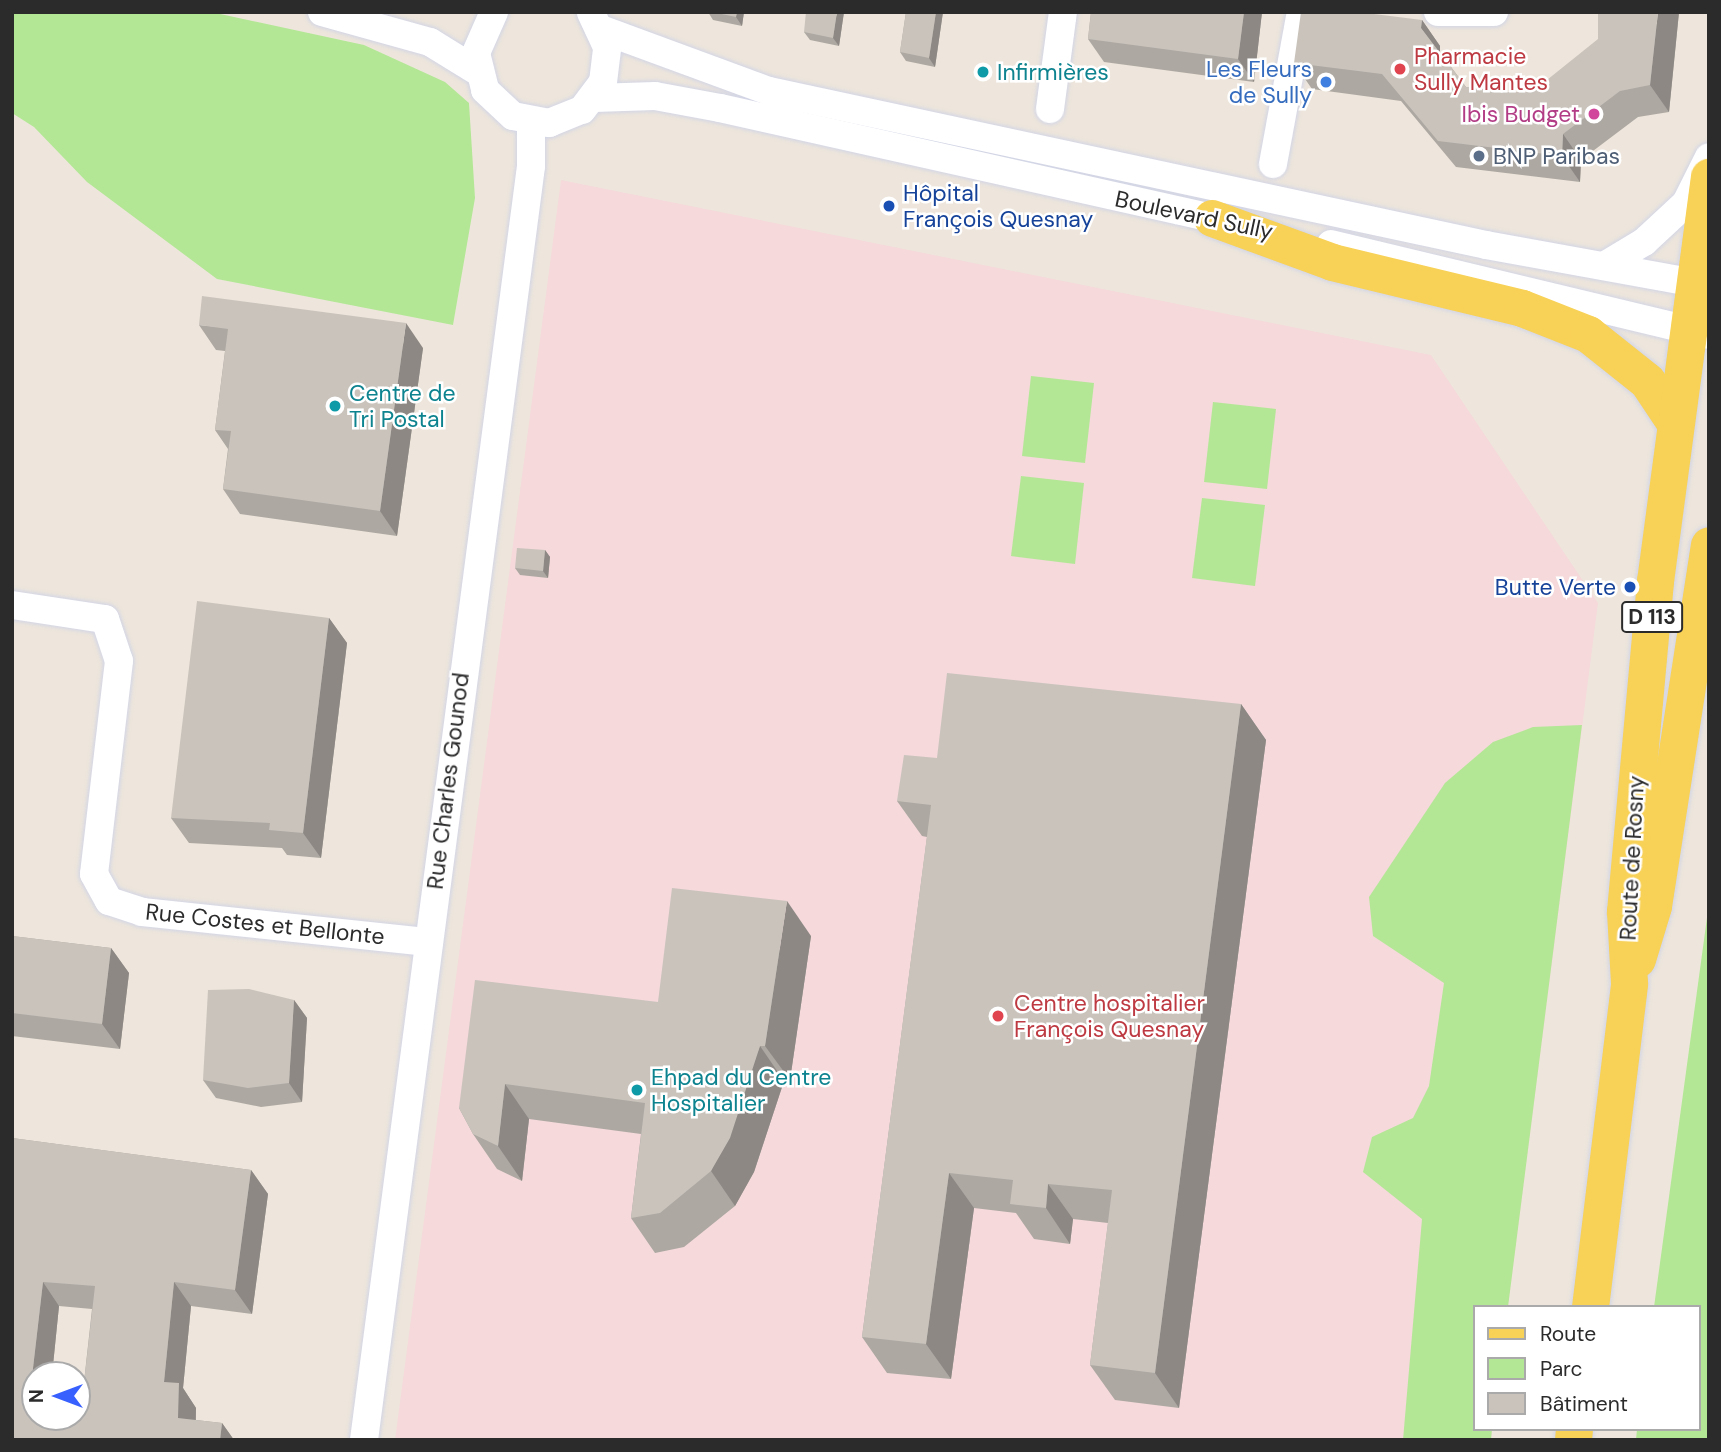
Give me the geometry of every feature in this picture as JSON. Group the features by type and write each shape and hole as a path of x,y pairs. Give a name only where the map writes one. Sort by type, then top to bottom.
{"main road":[{"name":"D 113","path":"1699,333 1709,177"},
{"path":"1212,218 1332,262 1522,308 1588,334 1647,380 1675,423"},
{"name":"Route de Rosny","path":"1629,983 1626,911 1632,811 1675,423 1699,333"},
{"name":"Route de Rosny","path":"1629,983 1653,906 1709,545"},
{"name":"D 113","path":"1590,1305 1629,983"}],"street":[{"path":"322,12 430,42 477,71 497,105 531,122 566,119 594,98 608,65 597,21"},
{"path":"477,71 479,36 494,12"},
{"path":"1051,109 1063,12"},
{"path":"1273,164 1301,12"},
{"path":"1438,12 1494,12"},
{"name":"Boulevard Sully","path":"597,21 769,91 1702,284"},
{"name":"Boulevard Sully","path":"594,98 655,96 707,106 1520,285 1699,333"},
{"name":"Rue Charles Gounod","path":"364,1440 531,166 531,122"},
{"path":"1604,265 1644,242 1686,203 1709,157"},
{"name":"Rue Costes et Bellonte","path":"12,605 106,619 119,661 94,874 109,901 142,912 428,942"}],"shaded area":[{"name":"Centre hospitalier François Quesnay","path":"561,180 1431,355 1598,603 1508,1305 1472,1305 1472,1431 1492,1431 1491,1440 395,1440"}],"green space":[{"path":"12,12 211,12 364,45 445,82 469,103 475,198 453,325 217,279 87,182 34,127 12,113"},
{"path":"1031,376 1094,383 1085,463 1022,456"},
{"path":"1213,402 1276,409 1267,489 1204,482"},
{"path":"1021,476 1084,483 1075,564 1011,556"},
{"path":"1202,498 1265,505 1255,586 1192,578"},
{"path":"1582,725 1508,1305 1472,1305 1472,1431 1492,1431 1491,1440 1403,1440 1422,1219 1363,1172 1372,1137 1413,1118 1429,1086 1444,983 1373,936 1369,897 1445,783 1493,742 1533,727"},
{"path":"1709,903 1709,1440 1636,1440 1637,1431 1700,1431 1700,1305 1654,1305"}],"building":[{"path":"712,12 737,12 736,17"},
{"path":"806,12 837,12 833,38 804,32"},
{"path":"906,12 936,12 929,58 900,52"},
{"path":"1091,12 1244,12 1238,59 1088,39"},
{"path":"1301,12 1358,12 1422,20 1421,28 1466,87 1532,92 1598,39 1598,12 1658,12 1650,85 1620,91 1563,134 1562,156 1438,141 1382,74 1294,63"},
{"name":"Centre de Tri Postal","path":"202,296 406,323 380,511 223,489 231,431 215,430 228,329 199,325"},
{"path":"517,548 545,550 543,571 515,568"},
{"path":"197,601 329,618 303,833 269,830 270,823 171,818"},
{"path":"947,673 1241,704 1155,1373 1090,1365 1112,1190 1048,1184 1046,1208 1010,1204 1013,1180 949,1173 926,1344 862,1337 931,805 897,801 904,755 937,758"},
{"path":"672,888 787,901 765,1046 760,1046 730,1138 711,1171 660,1213 631,1218 645,1103 505,1084 498,1146 473,1134 459,1108 475,980 658,1002"},
{"path":"12,936 111,948 102,1024 12,1013"},
{"path":"249,989 294,1000 289,1083 248,1088 203,1080 208,990"},
{"path":"12,1138 251,1170 235,1290 174,1282 164,1382 179,1383 178,1418 222,1423 220,1440 12,1440","holes":["43,1282 95,1286 86,1361 91,1361 91,1431 21,1431 21,1361 34,1361"]}],"place":[{"name":"Pharmacie Sully Mantes","path":"1400,69"},
{"name":"Infirmières","path":"983,72"},
{"name":"Les Fleurs de Sully","path":"1326,82"},
{"name":"Ibis Budget","path":"1594,114"},
{"name":"BNP Paribas","path":"1479,156"},
{"name":"Hôpital François Quesnay","path":"889,206"},
{"name":"Centre de Tri Postal","path":"335,406"},
{"name":"Butte Verte","path":"1630,587"},
{"name":"Centre hospitalier François Quesnay","path":"998,1016"},
{"name":"Ehpad du Centre Hospitalier","path":"637,1090"}]}
